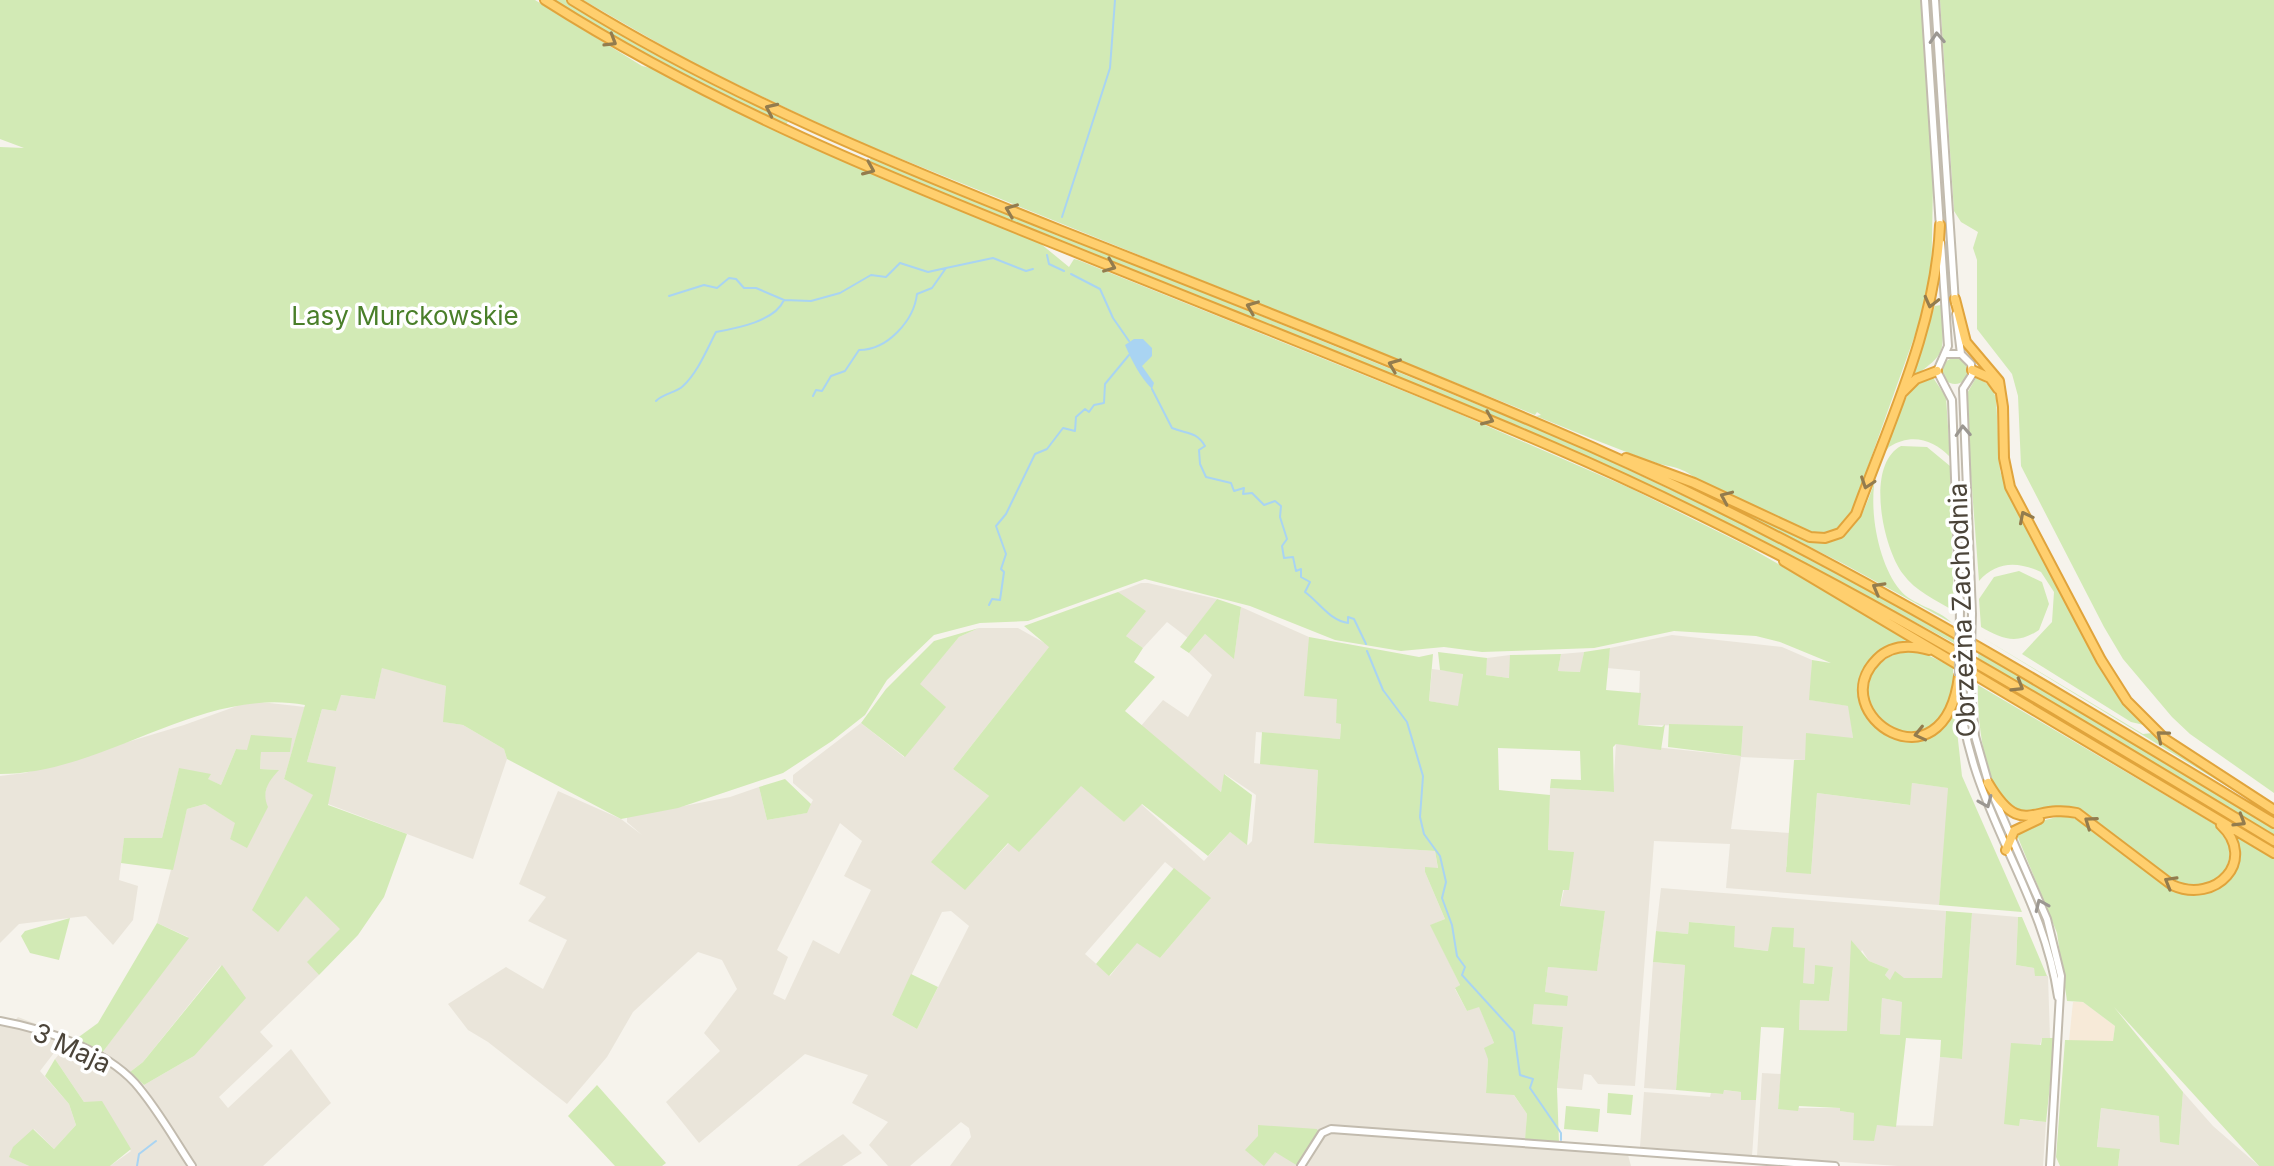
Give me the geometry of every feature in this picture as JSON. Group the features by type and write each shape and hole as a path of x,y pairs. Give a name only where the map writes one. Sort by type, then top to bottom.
{"highway":[{"path":"545,0 686,83 827,151 1492,421 1717,522 1933,636 2274,841"},
{"path":"572,0 701,74 835,138 1595,449 1712,502 1898,599 2274,823"},
{"path":"1595,449 1675,474 1802,534 1825,538 1846,529 1856,514 1932,302 1938,270 1940,225"},
{"path":"1955,299 1966,342 1994,374 2001,393 2004,458 2010,487 2115,684 2165,739 2274,810"},
{"path":"1972,370 1990,378 2001,393"},
{"path":"1893,410 1910,383 1937,371"},
{"path":"1717,522 2274,853"},
{"path":"1945,656 1910,647 1890,651 1874,662 1863,690 1874,721 1896,735 1918,737 1930,733 1940,727 1952,710 1959,676"},
{"path":"1988,783 1999,801 2015,814 2031,817 2077,813 2172,885 2194,892 2222,882 2234,859 2230,836 2211,816"},
{"path":"2006,850 2010,836 2046,815"}],"street":[{"path":"1925,0 1947,354 1937,371 1947,387 1963,389 1972,370 1961,354 1955,299 1935,0"},
{"path":"1947,354 1961,354"},
{"name":"Obrzeżna Zachodnia","path":"1947,387 1952,400 1955,454 1961,721 1968,755 2048,949 2061,1008"},
{"name":"Obrzeżna Zachodnia","path":"1963,389 1972,614 1970,682 1975,736 1988,783 2047,919 2061,976 2050,1166"},
{"name":"3 Maja","path":"0,1021 45,1033 115,1067 142,1092 192,1166"},
{"path":"1301,1166 1324,1131 1331,1129 1835,1166"}],"shaded area":[{"path":"1141,583 1217,599 1188,638 1167,622 1143,648 1126,636 1118,592"},
{"path":"1241,607 1309,637 1309,669 1306,668 1338,699 1336,722 1341,723 1340,739 1256,732 1254,763 1318,770 1314,843 1435,851 1438,869 1425,872 1445,919 1431,925 1460,985 1455,989 1467,1011 1479,1006 1494,1043 1488,1059 1486,1092 1513,1094 1527,1114 1525,1147 1628,1155 1631,1166 950,1166 971,1137 969,1128 961,1122 910,1166 888,1166 869,1145 888,1122 852,1103 868,1075 805,1054 699,1143 666,1102 720,1051 704,1033 737,989 722,960 698,952 633,1012 607,1057 567,1104 468,1030 448,1004 506,967 543,989 567,940 528,921 546,897 519,884 558,791 621,819 642,835 627,822 627,817 730,797 759,787 767,820 806,813 813,800 793,783 793,775 861,723 904,757 919,684 959,637 979,628 1018,628 1050,646 953,769 989,796 965,889 1009,843 1019,851 1081,785 1124,822 1141,804 1204,861 1230,832 1248,845 1252,841 1256,795 1225,774 1221,792 1141,726 1163,700 1188,717 1212,675 1189,653 1205,634 1234,658","holes":["840,823 862,841 844,876 871,890 839,954 813,940 785,1000 773,994 788,957 777,950","1165,862 1210,899 1160,958 1137,942 1110,976 1085,954","951,911 969,926 917,1029 892,1015 942,912"]},
{"path":"1672,635 1782,647 1812,660 1810,700 1849,706 1853,738 1805,760 1741,757 1731,829 1790,833 1786,867 1811,874 1817,793 1909,805 1912,783 1949,788 1939,905 1726,888 1730,844 1654,841 1635,1086 1598,1084 1591,1075 1584,1074 1582,1090 1557,1088 1563,1027 1532,1024 1534,1003 1567,1006 1545,992 1548,967 1597,970 1605,911 1560,907 1564,890 1568,890 1573,852 1548,850 1550,788 1613,792 1616,743 1741,756 1743,726 1638,725 1640,671 1607,668 1610,648"},
{"path":"1584,652 1581,672 1558,671 1561,654"},
{"path":"1510,655 1510,678 1485,675 1487,658"},
{"path":"382,667 446,686 444,722 463,725 504,749 507,759 473,859 328,804 307,762 322,709 336,711 340,695 375,699"},
{"path":"1432,669 1463,673 1459,707 1429,701"},
{"path":"251,701 305,707 284,779 314,795 296,832 306,895 341,929 308,962 319,975 260,1032 273,1046 219,1097 228,1108 291,1049 331,1103 263,1166 197,1166 144,1085 194,1056 221,965 143,1062 130,1072 193,1166 110,1166 131,1151 84,1102 55,1059 73,1038 102,1053 188,937 157,923 187,809 205,804 236,823 230,839 264,799 268,781 278,770 260,769 261,752 236,749 221,785 207,779 210,775 179,769 162,838 124,839 119,880 138,886 133,920 113,945 86,916 19,924 0,943 0,776 25,773 184,725"},
{"path":"1661,888 1946,911 1942,978 1890,980 1885,975 1889,969 1869,961 1862,950 1851,973 1848,1031 1799,1031 1800,1000 1829,1001 1833,967 1815,966 1814,984 1802,983 1804,948 1769,951 1733,947 1735,926 1689,922 1688,934 1656,931"},
{"path":"1972,913 2018,917 2016,965 2034,968 2036,976 2048,976 2050,1038 2042,1038 2019,1119 2046,1122 2043,1166 1898,1166 1757,1156 1762,1073 1781,1074 1778,1108 1840,1108 1840,1111 1855,1113 1853,1140 1876,1125 1933,1126 1940,1057 1962,1059"},
{"path":"1653,962 1685,965 1676,1090 1644,1088"},
{"path":"1882,998 1902,1002 1901,1035 1880,1034"},
{"path":"2073,1002 2083,1002 2115,1026 2113,1041 2069,1041"},
{"path":"18,1017 67,1036 40,1071 69,1104 76,1125 54,1149 34,1129 10,1157 29,1166 0,1166 0,1026 9,1027"},
{"path":"1723,1090 1741,1092 1741,1100 1756,1100 1752,1156 1640,1147 1644,1092 1710,1097 1711,1093 1723,1094"},
{"path":"2183,1092 2213,1126 2259,1166 2118,1166 2120,1150 2097,1148 2101,1108 2159,1116 2179,1144"},
{"path":"843,1134 862,1153 842,1166 797,1166"}],"green space":[{"name":"Lasy Murckowskie","path":"0,0 535,0 642,66 655,69 786,135 1035,239 1069,267 1074,259 1078,260 1448,409 1632,489 1747,546 1913,642 1898,642 1886,648 1878,653 1864,672 1860,692 1865,711 1877,727 1894,737 1914,740 1935,733 1955,713 1962,776 2022,912 1939,905 1948,788 1912,783 1910,805 1817,793 1811,874 1786,872 1794,760 1805,760 1806,733 1853,738 1848,706 1809,700 1812,660 1831,663 1780,642 1756,636 1674,631 1594,648 1482,652 1444,647 1401,651 1335,640 1250,606 1145,579 1028,621 980,623 934,635 887,680 865,715 783,773 678,808 621,819 507,759 504,749 463,725 443,722 446,686 382,668 375,699 341,695 336,711 322,709 307,762 336,767 328,805 407,834 384,897 358,935 319,975 307,962 340,929 306,896 278,932 252,910 313,795 284,779 305,705 266,703 227,708 190,718 77,761 39,770 0,774 0,147 24,148 0,139"},
{"path":"551,0 567,0 689,72 788,121 785,128 651,60"},
{"path":"583,0 1922,0 1933,184 1931,290 1852,511 1833,530 1823,533 1807,531 1679,469 1647,460 1536,416 1541,415 847,137 700,67"},
{"path":"1940,0 2274,0 2274,793 2190,734 2123,659 2021,466 2018,396 2012,374 1977,329 1977,260 1973,248 1978,232 1961,222 1954,211"},
{"path":"871,157 1572,443 1792,547 1954,635 1954,643 1743,530 1583,456 868,165"},
{"path":"1941,305 1943,337 1939,354 1903,386 1935,306"},
{"path":"1955,358 1965,361 1968,371 1965,381 1955,384 1945,381 1942,371 1945,361"},
{"path":"1932,376 1946,397 1950,457 1929,442 1913,439 1889,447 1882,459 1897,414 1911,391"},
{"path":"1977,376 1992,388 1996,398 2000,471 2007,489 2101,669 2144,725 2131,722 2022,654 2052,622 2054,592 2041,572 2024,566 2000,566 1979,581 1965,397"},
{"path":"1901,446 1927,447 1950,466 1954,611 1908,580 1889,546 1881,507 1883,470 1890,456"},
{"path":"1661,473 1814,542 1839,537 1856,522 1875,480 1874,518 1883,559 1891,576 1905,595 1952,623 1842,563"},
{"path":"2019,571 2042,582 2049,604 2039,630 2024,638 2010,639 1981,627 1979,599 1994,577"},
{"path":"1118,592 1146,611 1126,636 1143,648 1134,662 1155,677 1125,711 1221,792 1224,774 1252,795 1247,845 1230,832 1208,856 1142,804 1124,822 1081,786 1019,852 1008,843 965,890 931,862 989,796 953,769 1049,647 1024,626"},
{"path":"1217,599 1241,607 1234,659 1205,634 1189,653 1180,647"},
{"path":"979,628 959,637 920,684 946,707 905,757 861,723 886,689 934,641"},
{"path":"1980,636 2143,734 2152,733 2274,815"},
{"path":"1309,637 1419,657 1433,654 1429,701 1458,706 1463,674 1440,670 1438,652 1487,658 1486,675 1509,678 1510,655 1561,654 1558,671 1580,672 1584,652 1610,648 1606,690 1641,693 1638,725 1662,727 1665,724 1661,750 1616,744 1613,747 1614,792 1550,788 1551,779 1581,780 1580,751 1498,748 1499,790 1550,795 1548,850 1574,852 1569,890 1563,890 1560,906 1605,911 1597,971 1548,967 1545,992 1568,996 1567,1006 1534,1004 1532,1024 1563,1027 1557,1088 1559,1143 1525,1140 1527,1114 1514,1095 1486,1093 1488,1059 1484,1048 1494,1043 1479,1007 1467,1011 1455,988 1460,985 1430,925 1445,919 1425,872 1425,867 1438,868 1435,851 1314,843 1318,770 1260,764 1262,732 1340,739 1341,724 1336,723 1337,699 1304,696"},
{"path":"1915,649 1953,667 1953,689 1948,708 1935,724 1906,733 1882,723 1874,711 1867,688 1869,678 1882,662 1903,651"},
{"path":"1979,649 2274,827 2274,837 1978,658"},
{"path":"1978,685 2216,825 2230,847 2223,873 2216,880 2200,886 2183,883 2146,862 2080,811 2064,809 2027,814 2007,804 1997,791 1984,754"},
{"path":"1669,724 1743,726 1741,756 1668,747"},
{"path":"251,735 292,738 290,752 261,752 260,769 279,770 267,787 265,796 268,807 247,848 230,839 235,823 205,804 187,809 173,870 121,863 124,838 162,838 179,768 211,774 208,779 221,785 236,749 247,750"},
{"path":"785,779 811,804 807,813 767,820 759,787"},
{"path":"2064,815 2082,821 2171,888 2187,893 2209,891 2229,879 2234,834 2274,858 2274,1166 2259,1166 2114,1007 2183,1092 2179,1145 2160,1142 2159,1116 2101,1108 2097,1147 2120,1149 2118,1166 2060,1166 2056,1157 2065,1040 2113,1041 2115,1026 2083,1002 2067,1001 2057,933 2017,835 2042,821"},
{"path":"1174,868 1211,898 1160,958 1137,943 1109,976 1096,964"},
{"path":"1946,911 1972,913 1962,1059 1940,1057 1941,1040 1906,1038 1896,1127 1877,1125 1874,1141 1853,1140 1854,1113 1840,1111 1840,1108 1799,1106 1798,1111 1778,1109 1784,1028 1761,1027 1756,1100 1741,1100 1741,1092 1724,1090 1723,1094 1676,1090 1685,965 1653,962 1656,931 1688,934 1689,922 1735,926 1734,947 1768,951 1772,927 1794,928 1793,947 1805,948 1803,983 1814,984 1815,965 1833,967 1829,1001 1800,1000 1799,1030 1847,1031 1851,940 1869,961 1889,969 1885,975 1890,980 1895,971 1904,978 1942,978","holes":["1882,998 1902,1002 1900,1035 1880,1034"]},
{"path":"2018,917 2022,917 2047,976 2035,976 2034,968 2016,965"},
{"path":"70,918 59,960 30,953 21,936 25,931"},
{"path":"157,923 189,938 102,1053 76,1039 98,1023"},
{"path":"222,965 246,998 194,1056 144,1085 130,1072 143,1062"},
{"path":"911,974 938,987 917,1029 892,1015"},
{"path":"2042,1038 2055,1038 2046,1122 2020,1119 2019,1126 2004,1124 2011,1043 2041,1045"},
{"path":"55,1059 84,1102 102,1101 131,1149 110,1166 29,1166 9,1157 13,1147 33,1129 54,1149 76,1125 69,1104 45,1076"},
{"path":"597,1085 666,1163 662,1166 615,1166 568,1116"},
{"path":"1608,1093 1633,1095 1631,1115 1607,1113"},
{"path":"1566,1106 1600,1109 1598,1132 1564,1129"},
{"path":"1258,1125 1317,1129 1319,1133 1298,1166 1275,1152 1264,1166 1245,1150 1258,1136"}],"water":[{"path":"1134,339 1143,339 1152,348 1152,356 1142,366 1154,383 1152,389 1125,345"}],"waterway":[{"path":"1062,217 1110,68 1115,0"},
{"path":"1047,255 1049,264 1064,271"},
{"path":"813,396 816,390 822,391 831,376 845,371 859,350 880,345 898,332 911,314 917,294 932,288 946,268 993,258 1026,271 1033,269"},
{"path":"656,401 688,380 716,332 764,318 784,300 811,301 840,293 871,275 886,277 900,263 928,272 946,268"},
{"path":"1071,274 1100,289 1113,318 1129,341"},
{"path":"669,296 704,285 717,288 729,278 736,279 744,288 756,288 784,300"},
{"path":"989,605 992,599 1000,600 1004,572 1001,569 1006,554 996,526 1006,514 1035,454 1047,449 1063,428 1075,431 1076,417 1085,409 1089,412 1094,405 1104,403 1105,384 1129,355"},
{"path":"1152,389 1172,428 1202,441 1205,446 1199,450 1200,464 1206,477 1231,483 1234,491 1244,488 1243,494 1252,493 1264,505 1275,501 1281,506 1280,517 1287,539 1282,546 1284,558 1293,557 1296,571 1301,569 1301,577 1310,582 1305,592 1325,610 1341,621 1348,623 1348,617 1354,619 1366,644"},
{"path":"1367,651 1383,690 1407,722 1423,776 1420,817 1424,834 1440,856 1446,882 1442,898 1452,925 1457,956 1465,967 1462,975 1514,1032 1520,1075 1533,1079 1530,1088 1561,1133 1561,1140"},
{"path":"137,1166 139,1154 156,1141"}]}
